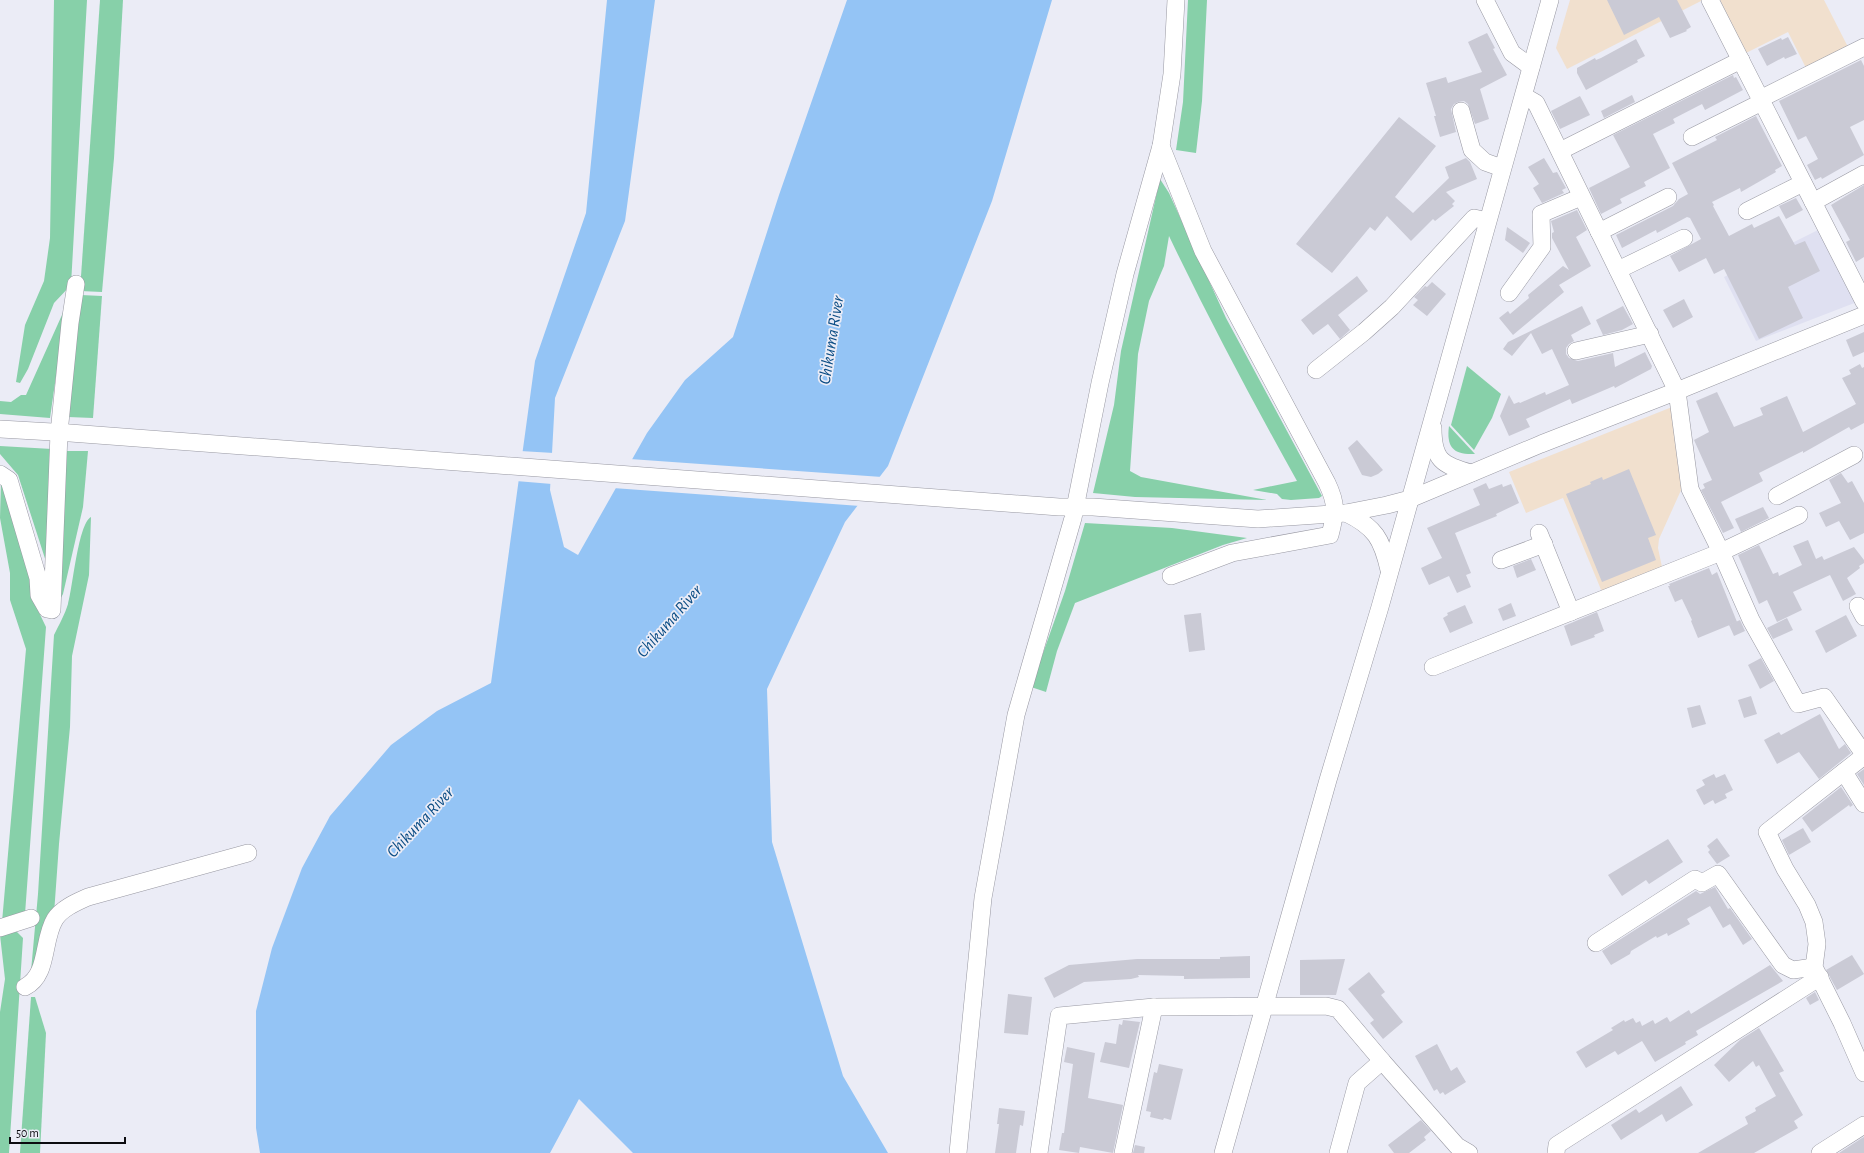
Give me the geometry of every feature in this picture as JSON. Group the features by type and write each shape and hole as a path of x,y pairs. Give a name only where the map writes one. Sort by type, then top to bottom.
{"street":[{"path":"958,1153 983,898 1013,731 1067,507 1100,383 1125,274 1161,146 1172,74 1176,0"},
{"path":"1485,0 1512,53 1530,67"},
{"path":"1223,1153 1328,780 1378,614 1389,570 1550,0"},
{"path":"1710,0 1864,302"},
{"path":"1692,137 1864,47"},
{"path":"1560,151 1741,60"},
{"path":"1524,96 1536,104 1677,391 1690,489 1721,552 1750,620 1798,704 1824,697 1864,755 1767,832 1785,870 1807,905 1814,922 1817,944 1817,972 1864,1073"},
{"path":"1461,111 1472,150 1484,162 1502,168"},
{"path":"1161,146 1203,251 1327,483 1340,514 1330,535 1232,552 1171,576"},
{"path":"1813,202 1864,174"},
{"path":"1747,211 1803,183"},
{"path":"1509,293 1542,247 1541,214 1581,197"},
{"path":"1599,232 1668,197"},
{"path":"1316,370 1364,332 1392,307 1474,218 1488,221"},
{"path":"1618,270 1684,238"},
{"path":"0,474 9,480 38,578 39,594 46,609 52,610 70,323 76,284"},
{"path":"0,430 64,433 1067,507 1093,507 1258,519 1340,514 1410,499 1541,444 1677,391 1864,315"},
{"path":"1576,351 1650,334"},
{"path":"1432,418 1433,443 1436,452 1450,467 1471,473"},
{"path":"1433,667 1721,552 1793,518 1774,491 1843,455"},
{"path":"1340,514 1360,520 1374,533 1384,548 1389,570"},
{"path":"1501,560 1542,538 1571,612"},
{"path":"1844,772 1864,804"},
{"path":"25,987 33,983 42,966 49,931 56,918 67,907 88,897 248,853"},
{"path":"1596,943 1695,879 1702,883 1718,874 1784,965 1793,970 1817,972"},
{"path":"0,928 31,918"},
{"path":"1556,1153 1557,1145 1817,972"},
{"path":"1039,1153 1059,1016 1154,1007 1326,1006 1338,1009 1457,1151"},
{"path":"1124,1153 1154,1007"},
{"path":"1338,1153 1357,1083 1382,1061"},
{"path":"1820,1153 1864,1125"}],"shaded area":[{"path":"1570,0 1701,1 1567,69 1556,48"},
{"path":"1720,0 1824,0 1848,47 1806,68 1788,32 1746,53"},
{"path":"1818,230 1857,302 1756,341 1724,277"},
{"path":"1672,407 1682,466 1680,482 1682,488 1659,539 1658,548 1662,567 1602,592 1563,498 1526,513 1509,472"}],"green space":[{"path":"54,0 87,0 71,285 54,303 28,369 20,383 16,382 25,325 44,281 50,238"},
{"path":"100,0 123,0 114,158 102,292 80,291"},
{"path":"1188,0 1207,0 1202,101 1196,153 1176,150 1183,102"},
{"path":"1160,179 1169,193 1226,318 1322,496 1319,498 1291,500 1282,499 1277,494 1253,490 1297,481 1231,360 1169,236 1164,266 1149,301 1138,354 1130,471 1141,477 1267,500 1135,497 1093,493 1114,405 1121,351"},
{"path":"81,295 102,296 93,418 68,417"},
{"path":"66,306 50,418 0,414 0,401 11,402 21,395 26,395"},
{"path":"1467,366 1501,394 1492,418 1474,450 1451,425"},
{"path":"1449,426 1475,454 1462,453 1453,449 1449,440"},
{"path":"0,446 52,449 50,574 18,475 0,454"},
{"path":"66,451 88,451 83,507 63,594 59,601"},
{"path":"1,481 28,558 33,600 46,627 25,914 2,922 26,649 10,600 10,573 0,518"},
{"path":"91,517 89,575 72,656 70,727 54,914 31,971 38,894 54,635 64,616 68,604 79,543 86,522"},
{"path":"1085,523 1172,528 1247,538 1223,545 1075,603 1057,651 1046,692 1031,687 1065,591"},
{"path":"15,930 23,938 9,1153 0,1153 0,1012 5,979 0,935"},
{"path":"31,997 35,997 46,1033 40,1153 20,1153"}],"water":[{"name":"Chikuma River","path":"607,0 655,0 625,221 555,398 550,490 564,547 578,555 647,433 685,380 733,337 779,195 847,0 1052,0 992,201 888,466 845,522 767,689 772,842 843,1076 888,1153 633,1153 579,1099 550,1153 260,1153 256,1128 256,1011 272,948 302,868 330,816 391,745 437,711 491,683 535,361 586,213"}],"pier":[{"path":"520,451 554,453 552,484 516,481"},
{"path":"630,459 882,477 860,506 613,488"}],"building":[{"path":"1607,0 1677,0 1691,27 1686,30 1687,31 1670,38 1659,17 1624,35"},
{"path":"1487,33 1495,48 1493,49 1507,75 1480,89 1489,119 1475,124 1468,104 1464,101 1458,102 1454,104 1451,109 1456,132 1440,137 1434,116 1436,116 1426,83 1446,77 1448,83 1482,72 1468,42"},
{"path":"1788,37 1797,54 1785,59 1784,57 1767,66 1758,49 1781,38 1782,40"},
{"path":"1636,39 1645,56 1637,60 1638,62 1586,90 1577,73 1577,68 1595,58 1596,60 1601,58"},
{"path":"1861,60 1864,66 1864,120 1850,127 1864,155 1822,179 1821,177 1815,180 1807,165 1818,159 1806,136 1798,140 1779,101"},
{"path":"1733,75 1734,78 1736,77 1743,90 1705,110 1702,104 1673,119 1675,123 1653,134 1670,168 1644,182 1646,186 1620,199 1622,203 1601,214 1589,188 1630,167 1613,135"},
{"path":"1632,95 1635,102 1604,118 1601,111"},
{"path":"1580,96 1590,115 1560,129 1551,111"},
{"path":"1756,116 1782,166 1775,170 1776,172 1741,192 1740,188 1712,202 1714,205 1713,206 1729,236 1752,224 1754,228 1779,216 1795,245 1805,241 1820,271 1788,287 1803,318 1759,339 1724,269 1714,274 1706,258 1679,272 1670,256 1701,239 1690,218 1687,217 1657,233 1656,230 1622,248 1616,235 1673,206 1679,199 1688,194 1672,163 1717,140 1715,137"},
{"path":"1399,117 1436,146 1395,197 1413,213 1449,178 1445,167 1466,158 1470,162 1477,179 1446,192 1455,201 1452,204 1454,206 1435,221 1433,219 1411,241 1387,216 1375,231 1370,227 1332,273 1296,244"},
{"path":"1544,158 1553,173 1557,172 1566,188 1562,190 1564,193 1542,203 1533,188 1539,184 1528,167"},
{"path":"1864,185 1864,257 1856,262 1846,242 1850,240 1831,205"},
{"path":"1796,198 1803,210 1786,219 1779,206"},
{"path":"1577,210 1587,230 1576,237 1591,266 1559,285 1564,292 1513,335 1499,318 1508,311 1510,314 1529,298 1528,295 1563,266 1569,270 1552,238 1552,233 1554,232 1551,221"},
{"path":"1507,227 1530,243 1523,253 1505,240"},
{"path":"1357,276 1368,291 1338,315 1350,330 1340,339 1328,324 1313,335 1301,320"},
{"path":"1432,282 1446,294 1427,316 1413,305 1418,300 1414,297 1425,286 1427,287"},
{"path":"1684,299 1693,317 1673,328 1663,310"},
{"path":"1582,306 1591,324 1571,335 1574,341 1566,348 1566,354 1569,358 1578,361 1613,353 1615,367 1645,352 1652,366 1651,369 1615,388 1614,386 1572,404 1570,399 1526,419 1530,427 1509,436 1500,416 1509,395 1514,404 1520,403 1545,392 1546,395 1569,385 1552,349 1542,354 1531,333 1512,356 1503,349 1508,342"},
{"path":"1623,306 1633,324 1622,330 1603,335 1596,320"},
{"path":"1864,332 1864,352 1853,357 1846,340"},
{"path":"1860,364 1862,368 1864,367 1864,423 1851,430 1849,427 1803,453 1803,451 1759,473 1763,481 1721,502 1734,528 1723,533 1701,490 1705,488 1703,484 1712,480 1694,440 1709,432 1696,401 1717,392 1734,427 1763,415 1760,408 1787,396 1803,432 1856,404 1842,378 1851,374 1849,370"},
{"path":"1357,440 1383,470 1378,474 1371,477 1362,475 1348,448"},
{"path":"1629,469 1656,535 1648,538 1656,560 1602,582 1566,494 1591,484 1590,482 1602,477 1603,480"},
{"path":"1841,473 1848,483 1852,481 1864,503 1864,533 1850,540 1839,521 1826,527 1819,513 1841,503 1829,480"},
{"path":"1486,483 1489,489 1502,484 1503,487 1511,484 1519,503 1496,514 1497,516 1455,533 1471,573 1466,575 1471,587 1457,593 1449,576 1429,585 1421,568 1442,558 1427,528 1480,505 1473,489"},
{"path":"1763,507 1769,518 1741,532 1735,519"},
{"path":"1808,540 1816,559 1822,556 1824,560 1854,547 1864,560 1864,563 1859,566 1860,568 1847,578 1856,594 1843,601 1830,575 1793,592 1802,610 1777,622 1767,600 1759,604 1738,555 1759,545 1773,574 1778,572 1779,576 1802,565 1793,546"},
{"path":"1531,559 1536,570 1517,578 1513,566"},
{"path":"1709,568 1712,575 1717,572 1737,622 1698,638 1691,621 1692,620 1682,599 1675,602 1668,586 1670,586 1669,584"},
{"path":"1511,603 1516,616 1503,621 1498,609"},
{"path":"1465,605 1473,623 1450,633 1443,618 1448,615 1447,613"},
{"path":"1597,612 1604,631 1594,635 1595,637 1571,646 1564,626"},
{"path":"1201,613 1205,650 1189,652 1184,615"},
{"path":"1846,615 1857,636 1826,653 1815,631"},
{"path":"1787,618 1793,630 1773,639 1767,628"},
{"path":"1740,620 1745,631 1734,636 1729,625"},
{"path":"1761,658 1774,681 1760,689 1748,665"},
{"path":"1751,696 1757,714 1744,718 1738,700"},
{"path":"1700,705 1706,724 1692,728 1687,708"},
{"path":"1820,714 1839,749 1845,744 1851,753 1819,779 1799,752 1777,764 1764,740 1779,732 1781,735"},
{"path":"1864,769 1864,785 1857,774"},
{"path":"1714,774 1716,778 1725,774 1733,790 1725,794 1727,798 1715,804 1713,800 1704,805 1696,790 1705,785 1702,780"},
{"path":"1841,787 1853,805 1850,807 1849,805 1812,832 1802,818"},
{"path":"1803,828 1811,842 1789,855 1782,840"},
{"path":"1717,838 1730,856 1717,864 1708,852 1710,850 1707,846"},
{"path":"1668,839 1683,862 1649,884 1646,880 1622,896 1608,875"},
{"path":"1715,887 1728,909 1730,908 1752,939 1743,945 1730,924 1723,928 1710,906 1687,919 1690,924 1668,936 1667,933 1657,938 1656,936 1611,965 1602,951 1696,891 1700,894"},
{"path":"1852,955 1864,974 1837,990 1826,970"},
{"path":"1250,956 1250,978 1184,979 1184,976 1138,975 1139,977 1131,979 1084,982 1054,998 1044,978 1069,965 1137,959 1220,959 1220,957"},
{"path":"1345,959 1336,995 1300,995 1300,960"},
{"path":"1770,965 1783,981 1696,1031 1698,1035 1685,1042 1686,1044 1655,1062 1642,1041 1618,1055 1615,1051 1586,1068 1576,1052 1613,1030 1611,1028 1624,1020 1625,1022 1633,1018 1636,1023 1640,1021 1642,1026 1653,1020 1655,1024 1667,1017 1670,1022 1689,1010 1691,1014"},
{"path":"1369,972 1385,992 1381,995 1403,1022 1383,1039 1370,1023 1374,1020 1348,989"},
{"path":"1815,992 1819,1000 1810,1005 1806,998"},
{"path":"1008,994 1032,997 1028,1035 1004,1033"},
{"path":"1123,1020 1140,1022 1129,1068 1100,1062 1105,1042 1116,1044 1119,1024 1122,1025"},
{"path":"1759,1028 1784,1071 1779,1073 1803,1115 1794,1121 1798,1128 1754,1153 1698,1153 1748,1124 1745,1117 1756,1111 1755,1108 1776,1096 1759,1065 1756,1067 1753,1061 1729,1082 1714,1065 1740,1040"},
{"path":"1437,1044 1451,1071 1457,1067 1466,1082 1445,1095 1443,1092 1440,1094 1437,1089 1434,1091 1415,1056"},
{"path":"1067,1047 1095,1053 1088,1098 1123,1105 1113,1153 1080,1147 1079,1153 1059,1150 1062,1133 1064,1133 1073,1064 1064,1062"},
{"path":"1159,1064 1183,1069 1171,1120 1150,1117 1151,1112 1146,1111 1154,1072 1157,1073"},
{"path":"1681,1086 1693,1105 1666,1122 1662,1114 1621,1140 1611,1125 1636,1109 1639,1113"},
{"path":"999,1108 1025,1111 1023,1126 1020,1125 1016,1153 995,1153 999,1124 997,1124"},
{"path":"1421,1120 1431,1131 1424,1137 1426,1140 1409,1153 1394,1153 1388,1145"},
{"path":"1864,1137 1864,1153 1839,1153 1862,1138"},
{"path":"1135,1145 1145,1147 1144,1153 1133,1153"}]}
